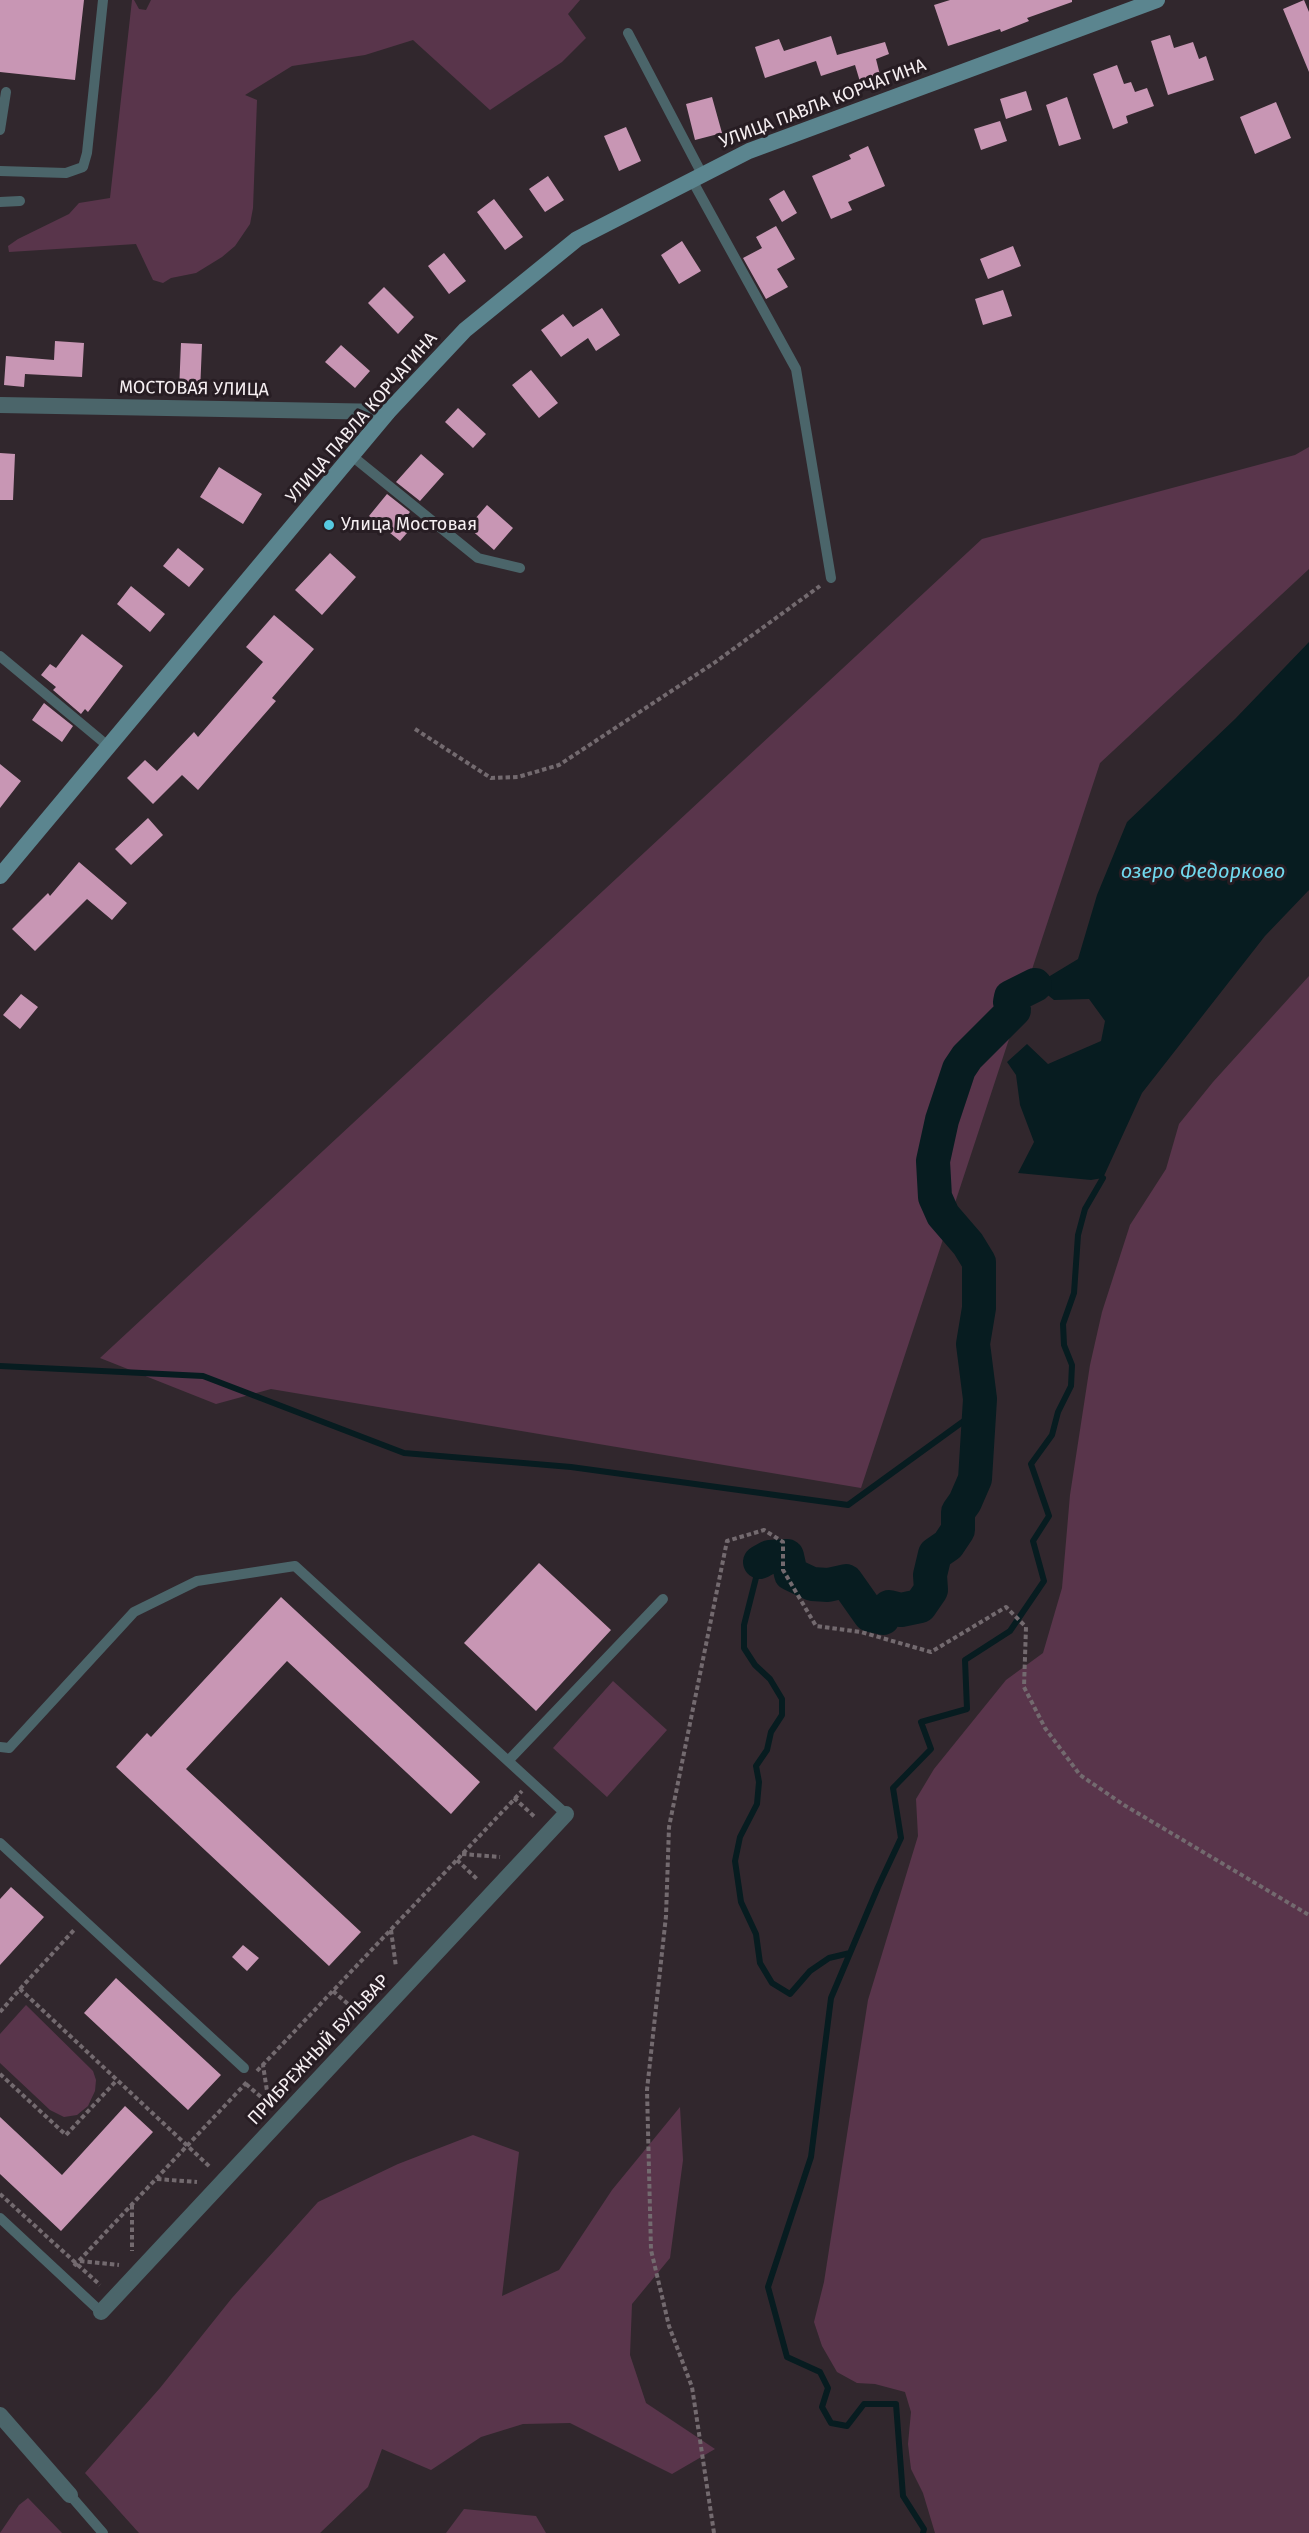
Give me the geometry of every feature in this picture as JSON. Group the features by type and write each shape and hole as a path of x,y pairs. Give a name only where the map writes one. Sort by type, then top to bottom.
{"main road":[{"name":"УЛИЦА ПАВЛА КОРЧАГИНА","path":"0,876 388,412 465,330 577,239 749,151 1158,0"}],"street":[{"name":"МОСТОВАЯ УЛИЦА","path":"0,405 388,412"},
{"name":"ПРИБРЕЖНЫЙ БУЛЬВАР","path":"101,2312 566,1814"},
{"path":"0,2415 70,2495"}],"lane":[{"path":"0,171 66,173 82,167 87,153 103,0"},
{"path":"628,33 697,177 796,369 831,578"},
{"path":"0,130 6,92"},
{"path":"0,202 20,201"},
{"path":"352,456 478,558 520,568"},
{"path":"0,656 108,746"},
{"path":"0,1747 9,1748 134,1612 197,1581 295,1566 566,1814"},
{"path":"508,1761 663,1599"},
{"path":"0,1843 244,2068"},
{"path":"0,2218 101,2312"},
{"path":"70,2495 103,2533"}],"path":[{"path":"416,729 491,778 518,777 559,765 714,663 831,578"},
{"path":"714,2533 693,2387 669,2326 651,2250 648,2090 666,1916 669,1827 727,1541 764,1530 783,1542 783,1570 816,1626 861,1632 931,1652 1006,1607 1026,1627 1024,1687 1045,1728 1080,1775 1124,1805 1309,1915"},
{"path":"64,2278 530,1782"},
{"path":"514,1798 536,1818"},
{"path":"529,1826 551,1801"},
{"path":"493,1864 507,1849"},
{"path":"462,1854 500,1857"},
{"path":"456,1860 478,1880"},
{"path":"471,1888 485,1872"},
{"path":"0,2012 83,1920"},
{"path":"391,1930 396,1967"},
{"path":"388,1976 404,1959"},
{"path":"20,1989 210,2167"},
{"path":"333,1991 356,2011"},
{"path":"348,2019 364,2002"},
{"path":"263,2065 269,2104"},
{"path":"0,2074 66,2135 117,2080"},
{"path":"246,2084 269,2104"},
{"path":"262,2112 277,2096"},
{"path":"189,2190 218,2160"},
{"path":"157,2179 197,2182"},
{"path":"0,2193 99,2286 106,2279"},
{"path":"132,2205 132,2251"},
{"path":"113,2272 140,2242"},
{"path":"77,2263 120,2265"}],"shaded area":[{"path":"132,0 139,9 146,10 151,0 580,0 568,14 586,38 562,62 490,110 413,40 365,55 292,66 245,95 257,100 253,208 250,224 235,246 196,273 171,278 163,283 153,280 136,244 9,252 8,246 18,239 69,214 79,203 110,198"},
{"path":"1309,447 1309,569 1100,763 861,1488 271,1389 216,1404 100,1358 982,539 1295,455"},
{"path":"1309,976 1309,2533 935,2533 923,2493 911,2469 908,2444 911,2412 905,2392 875,2384 857,2383 837,2372 822,2346 814,2322 824,2282 868,2000 918,1836 916,1799 934,1769 1006,1680 1043,1653 1062,1588 1070,1495 1090,1365 1102,1312 1130,1225 1166,1169 1179,1124 1213,1082"},
{"path":"613,1681 667,1730 607,1797 553,1748"},
{"path":"26,2005 93,2071 96,2080 95,2091 88,2106 77,2115 64,2117 50,2110 0,2063 0,2034"},
{"path":"680,2107 683,2160 670,2258 632,2304 630,2355 646,2403 715,2449 672,2474 570,2423 523,2424 481,2437 431,2470 382,2449 368,2487 320,2533 139,2533 85,2473 160,2388 232,2298 318,2202 398,2164 473,2135 519,2152 502,2296 559,2270 612,2190"},
{"path":"28,2498 62,2533 0,2533 19,2505"},
{"path":"464,2509 536,2516 546,2533 446,2533"}],"water":[{"name":"озеро Федорково","path":"1309,642 1309,890 1265,936 1142,1093 1103,1178 1091,1180 1018,1173 1034,1142 1020,1105 1016,1075 1007,1062 1027,1044 1048,1064 1101,1041 1105,1021 1089,999 1054,1000 1035,985 1078,959 1097,895 1127,822 1235,719"}],"building":[{"path":"0,0 84,0 75,80 0,72"},
{"path":"950,0 1072,0 1072,2 1027,18 1029,21 1001,32 1000,29 948,46 934,5"},
{"path":"1304,0 1309,12 1309,72 1283,9"},
{"path":"1170,35 1174,48 1193,42 1199,59 1206,56 1214,80 1168,95 1151,41"},
{"path":"831,36 837,55 885,42 889,54 876,59 881,79 861,85 855,65 821,76 816,61 765,78 755,47 779,39 784,51"},
{"path":"1117,65 1124,84 1131,82 1135,92 1147,88 1154,106 1126,116 1128,123 1113,129 1093,74"},
{"path":"1026,91 1032,110 1006,119 1000,99"},
{"path":"712,97 722,133 695,140 686,104"},
{"path":"1067,97 1081,139 1059,146 1046,105"},
{"path":"1276,102 1291,138 1255,154 1240,117"},
{"path":"1000,121 1007,141 981,150 974,129"},
{"path":"626,127 641,161 619,171 604,136"},
{"path":"868,146 885,186 848,202 852,210 831,219 812,176 851,159 849,155"},
{"path":"548,176 564,200 545,212 529,189"},
{"path":"784,190 797,213 782,222 769,199"},
{"path":"494,199 523,237 505,250 477,212"},
{"path":"776,226 795,259 777,269 788,287 766,299 743,258 762,248 756,237"},
{"path":"682,241 701,271 679,284 661,255"},
{"path":"1013,246 1021,266 988,279 980,259"},
{"path":"444,253 466,281 449,294 428,266"},
{"path":"384,287 414,317 398,334 368,303"},
{"path":"1003,290 1012,316 983,325 975,299"},
{"path":"602,308 620,335 596,351 588,338 561,357 541,330 563,314 573,327"},
{"path":"55,341 84,343 82,377 25,374 24,387 4,385 6,356 54,360"},
{"path":"181,343 202,344 200,392 179,392"},
{"path":"341,345 370,371 355,388 325,362"},
{"path":"531,370 558,403 539,418 512,385"},
{"path":"458,408 486,434 473,448 445,422"},
{"path":"0,453 15,454 13,500 0,500"},
{"path":"421,454 444,474 420,501 396,482"},
{"path":"219,467 262,494 243,524 200,497"},
{"path":"387,494 410,512 405,518 414,525 400,541 369,516"},
{"path":"487,505 513,528 494,550 468,527"},
{"path":"178,548 204,569 189,587 163,566"},
{"path":"330,553 356,577 322,615 295,590"},
{"path":"131,586 165,614 150,632 117,604"},
{"path":"274,615 314,649 272,698 276,701 198,790 182,775 153,804 127,778 145,760 157,771 194,732 198,737 263,662 246,647"},
{"path":"82,634 123,666 88,712 85,709 81,714 53,690 56,687 41,675 50,664 56,668"},
{"path":"44,703 73,726 62,742 32,720"},
{"path":"0,764 21,781 0,808"},
{"path":"148,818 163,835 131,865 115,849"},
{"path":"79,862 127,903 112,920 87,899 35,951 12,929 48,893 50,896"},
{"path":"21,994 38,1007 20,1029 3,1015"},
{"path":"539,1563 611,1630 536,1711 464,1643"},
{"path":"281,1597 480,1782 451,1814 287,1661 186,1769 361,1932 329,1966 116,1767 147,1733 151,1737"},
{"path":"11,1887 44,1917 0,1965 0,1899"},
{"path":"243,1945 259,1958 247,1971 232,1957"},
{"path":"116,1978 221,2075 188,2110 84,2013"},
{"path":"125,2106 153,2132 61,2231 0,2174 0,2117 62,2175"}],"waterway":[{"path":"760,1562 769,1557 787,1556 791,1574 812,1584 828,1585 846,1581 870,1615 883,1618 889,1607 901,1610 920,1606 931,1590 930,1575 935,1554 948,1545 958,1530 958,1512 975,1479 980,1399 973,1344 979,1308 979,1262 968,1244 943,1215 935,1197 933,1161 942,1120 959,1069 967,1057 1014,1010 1010,1002 1011,997 1035,985"},
{"path":"923,2533 924,2529 903,2496 896,2404 864,2404 847,2426 831,2423 822,2407 828,2388 820,2372 787,2357 768,2287 811,2157 831,1998 901,1838 893,1788 931,1749 921,1722 967,1709 965,1660 1010,1631 1044,1581 1033,1541 1049,1516 1031,1464 1052,1435 1058,1412 1071,1386 1072,1365 1064,1345 1063,1324 1074,1293 1078,1235 1085,1209 1103,1178"},
{"path":"0,1366 203,1376 404,1453 571,1467 848,1505 979,1410"},
{"path":"760,1562 744,1625 744,1648 755,1665 770,1679 782,1699 782,1715 771,1732 767,1750 756,1766 759,1782 757,1804 740,1837 735,1861 741,1902 756,1934 760,1963 772,1983 790,1994 810,1971 829,1958 850,1953"}],"place":[{"name":"Улица Мостовая","path":"329,525"}]}
